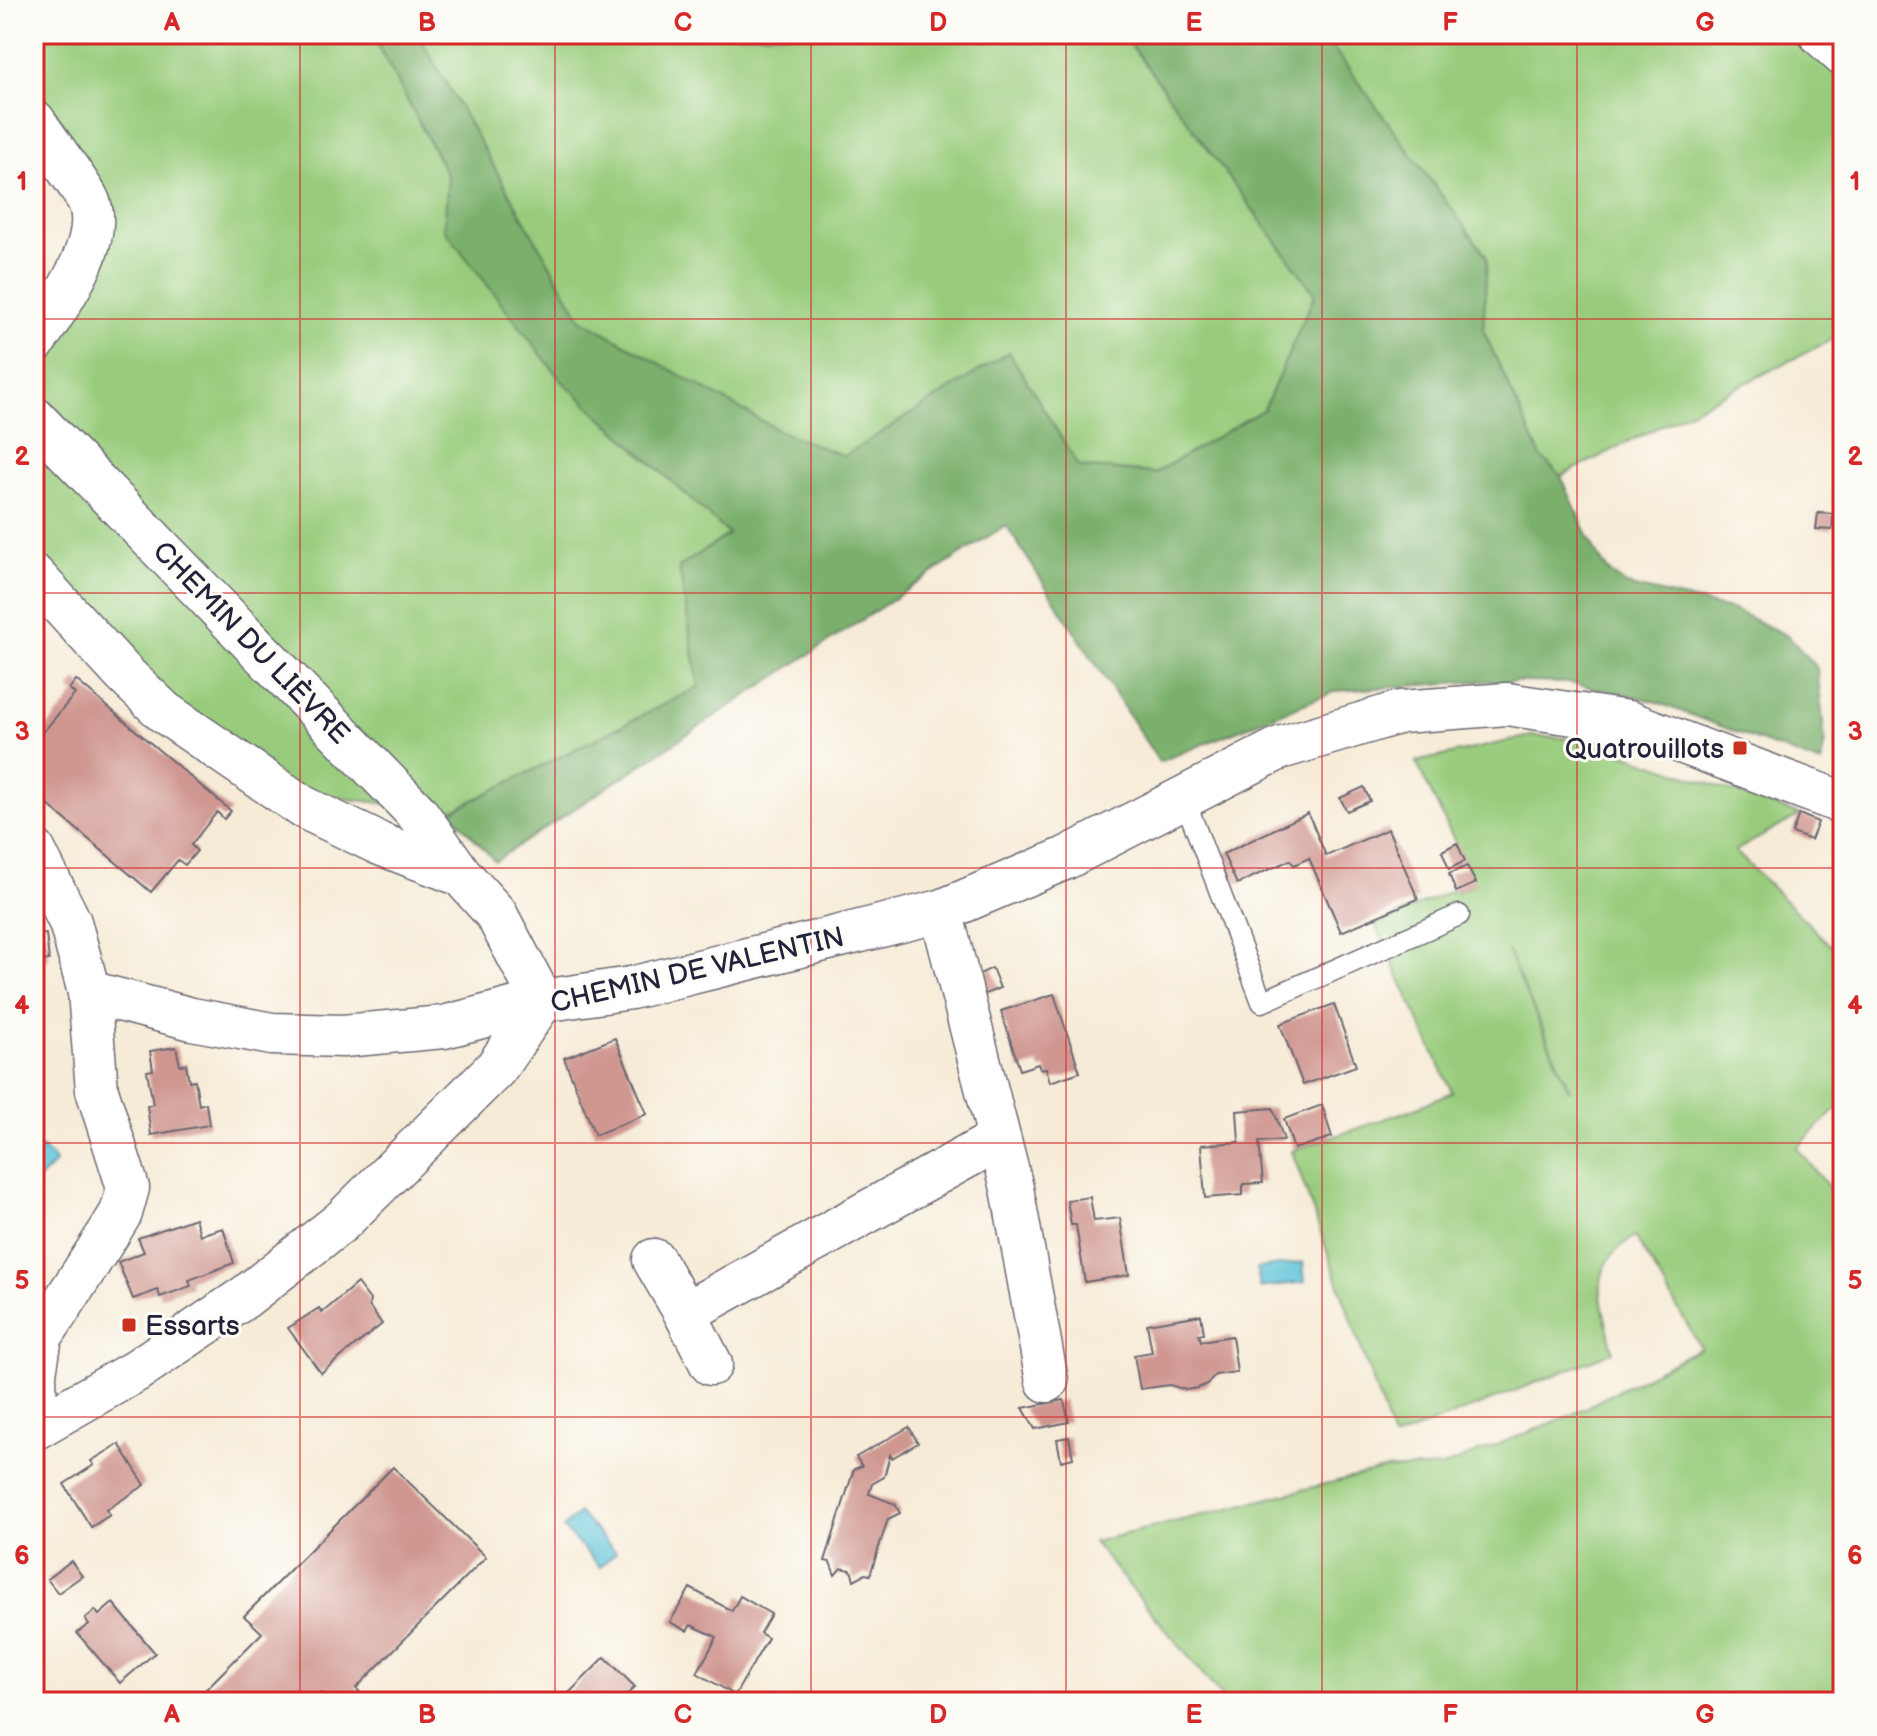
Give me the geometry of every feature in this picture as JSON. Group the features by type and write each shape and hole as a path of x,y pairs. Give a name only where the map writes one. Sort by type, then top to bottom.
{"street":[{"path":"1820,34 1843,55"},
{"path":"34,121 88,199 93,222 89,243 70,286 34,343"},
{"name":"CHEMIN DU LIÈVRE","path":"34,418 417,813 461,875 496,914 542,1001"},
{"name":"CHEMIN DU LIÈVRE","path":"34,576 125,675 164,712 303,807 380,844 461,875"},
{"name":"CHEMIN DE VALENTIN","path":"35,1428 134,1372 245,1297 341,1222 496,1068 542,1001 631,988 941,911 1066,858 1280,748 1401,712 1507,704 1628,722 1843,803"},
{"path":"34,850 52,924 89,992 97,1090 128,1188 121,1213 41,1337 35,1373 35,1428"},
{"path":"941,911 1012,1188 1047,1381"},
{"path":"89,992 192,1019 272,1034 343,1036 444,1027 542,1001"},
{"path":"685,1313 999,1139"},
{"path":"654,1260 711,1364"}],"lane":[{"path":"1184,798 1262,1002 1459,915"}],"green space":[{"path":"34,34 1843,34 1843,334 1561,476 1541,457 1483,330 1487,258 1264,409 1155,474 1079,467 1009,353 700,687 450,812 250,786 34,582 34,376 114,218 34,94"},
{"path":"372,34 418,34 581,319 780,431 844,456 1009,352 1079,467 1155,473 1264,409 1315,294 1123,34 1323,34 1487,257 1483,330 1541,457 1561,476 1594,549 1608,571 1626,585 1734,610 1788,636 1817,668 1825,741 1821,764 1654,701 1569,683 1478,681 1336,691 1159,762 1006,525 495,861 450,812 699,687 679,567 729,534 561,380 444,229 448,177"},
{"path":"1531,736 1581,739 1800,815 1735,851 1843,958 1843,1102 1797,1148 1843,1205 1843,1702 1226,1702 1093,1542 1382,1470 1442,1467 1571,1415 1701,1348 1635,1236 1608,1261 1603,1274 1602,1302 1613,1352 1393,1439 1292,1151 1413,1109 1452,1092 1375,925 1475,883 1416,762","holes":["1507,950 1570,1090 1569,1090"]}],"water":[{"path":"41,1147 55,1163 34,1184 34,1153"},
{"path":"1303,1262 1305,1282 1260,1288 1257,1268"},
{"path":"579,1513 616,1552 600,1567 563,1528"}],"building":[{"path":"1818,513 1833,514 1832,530 1816,529"},
{"path":"76,680 231,811 224,819 217,812 191,845 197,851 185,865 178,860 151,892 34,793 34,743 75,694 69,689"},
{"path":"1364,787 1370,801 1347,811 1340,798"},
{"path":"1308,813 1326,856 1388,829 1418,899 1341,932 1309,858 1294,865 1290,860 1237,884 1223,854"},
{"path":"1799,814 1818,822 1811,840 1792,833"},
{"path":"1457,843 1465,861 1449,869 1442,851"},
{"path":"1467,866 1476,883 1456,892 1449,874"},
{"path":"46,934 49,960 34,962 34,935"},
{"path":"992,968 1000,988 973,999 967,980"},
{"path":"1054,994 1080,1072 1050,1082 1046,1068 1040,1069 1038,1064 1020,1070 1001,1011"},
{"path":"1334,1004 1356,1066 1303,1085 1280,1024"},
{"path":"615,1038 647,1114 595,1135 564,1058"},
{"path":"176,1047 180,1065 186,1064 189,1081 195,1080 199,1105 206,1103 209,1125 151,1135 147,1106 153,1104 147,1071 153,1070 150,1051"},
{"path":"1322,1105 1332,1137 1294,1149 1284,1119"},
{"path":"1273,1108 1284,1140 1259,1142 1263,1183 1243,1184 1243,1195 1205,1198 1201,1145 1239,1142 1237,1111"},
{"path":"1090,1197 1094,1221 1120,1218 1129,1275 1085,1282 1076,1225 1071,1225 1067,1200"},
{"path":"195,1218 200,1235 223,1228 234,1263 189,1280 191,1286 160,1297 158,1290 133,1299 118,1262 144,1252 138,1238"},
{"path":"357,1283 382,1324 321,1373 288,1328 319,1308 322,1313"},
{"path":"1201,1315 1204,1333 1199,1334 1201,1341 1232,1336 1237,1372 1215,1375 1198,1388 1186,1390 1170,1385 1140,1389 1134,1355 1152,1352 1147,1324"},
{"path":"1064,1400 1069,1422 1035,1429 1023,1408"},
{"path":"909,1427 918,1443 892,1458 890,1455 884,1477 872,1484 869,1494 895,1504 900,1513 888,1519 870,1575 865,1574 854,1580 851,1570 841,1568 835,1575 830,1562 825,1561 854,1469 862,1466 856,1457"},
{"path":"1069,1437 1073,1458 1061,1461 1057,1439"},
{"path":"119,1444 145,1485 106,1510 110,1515 91,1527 64,1484 94,1465 91,1461"},
{"path":"393,1467 486,1557 356,1688 367,1700 330,1702 321,1693 311,1702 193,1702 262,1633 244,1616"},
{"path":"71,1561 82,1576 58,1593 47,1579"},
{"path":"690,1588 732,1611 740,1596 771,1614 760,1633 768,1638 735,1695 697,1673 717,1637 691,1625 687,1631 670,1622"},
{"path":"113,1603 155,1653 120,1683 77,1633 89,1624 85,1619 95,1610 99,1615"},
{"path":"605,1657 635,1687 619,1702 560,1702"}],"place":[{"name":"Quatrouillots","path":"1740,748"},
{"name":"Essarts","path":"129,1325"}]}
